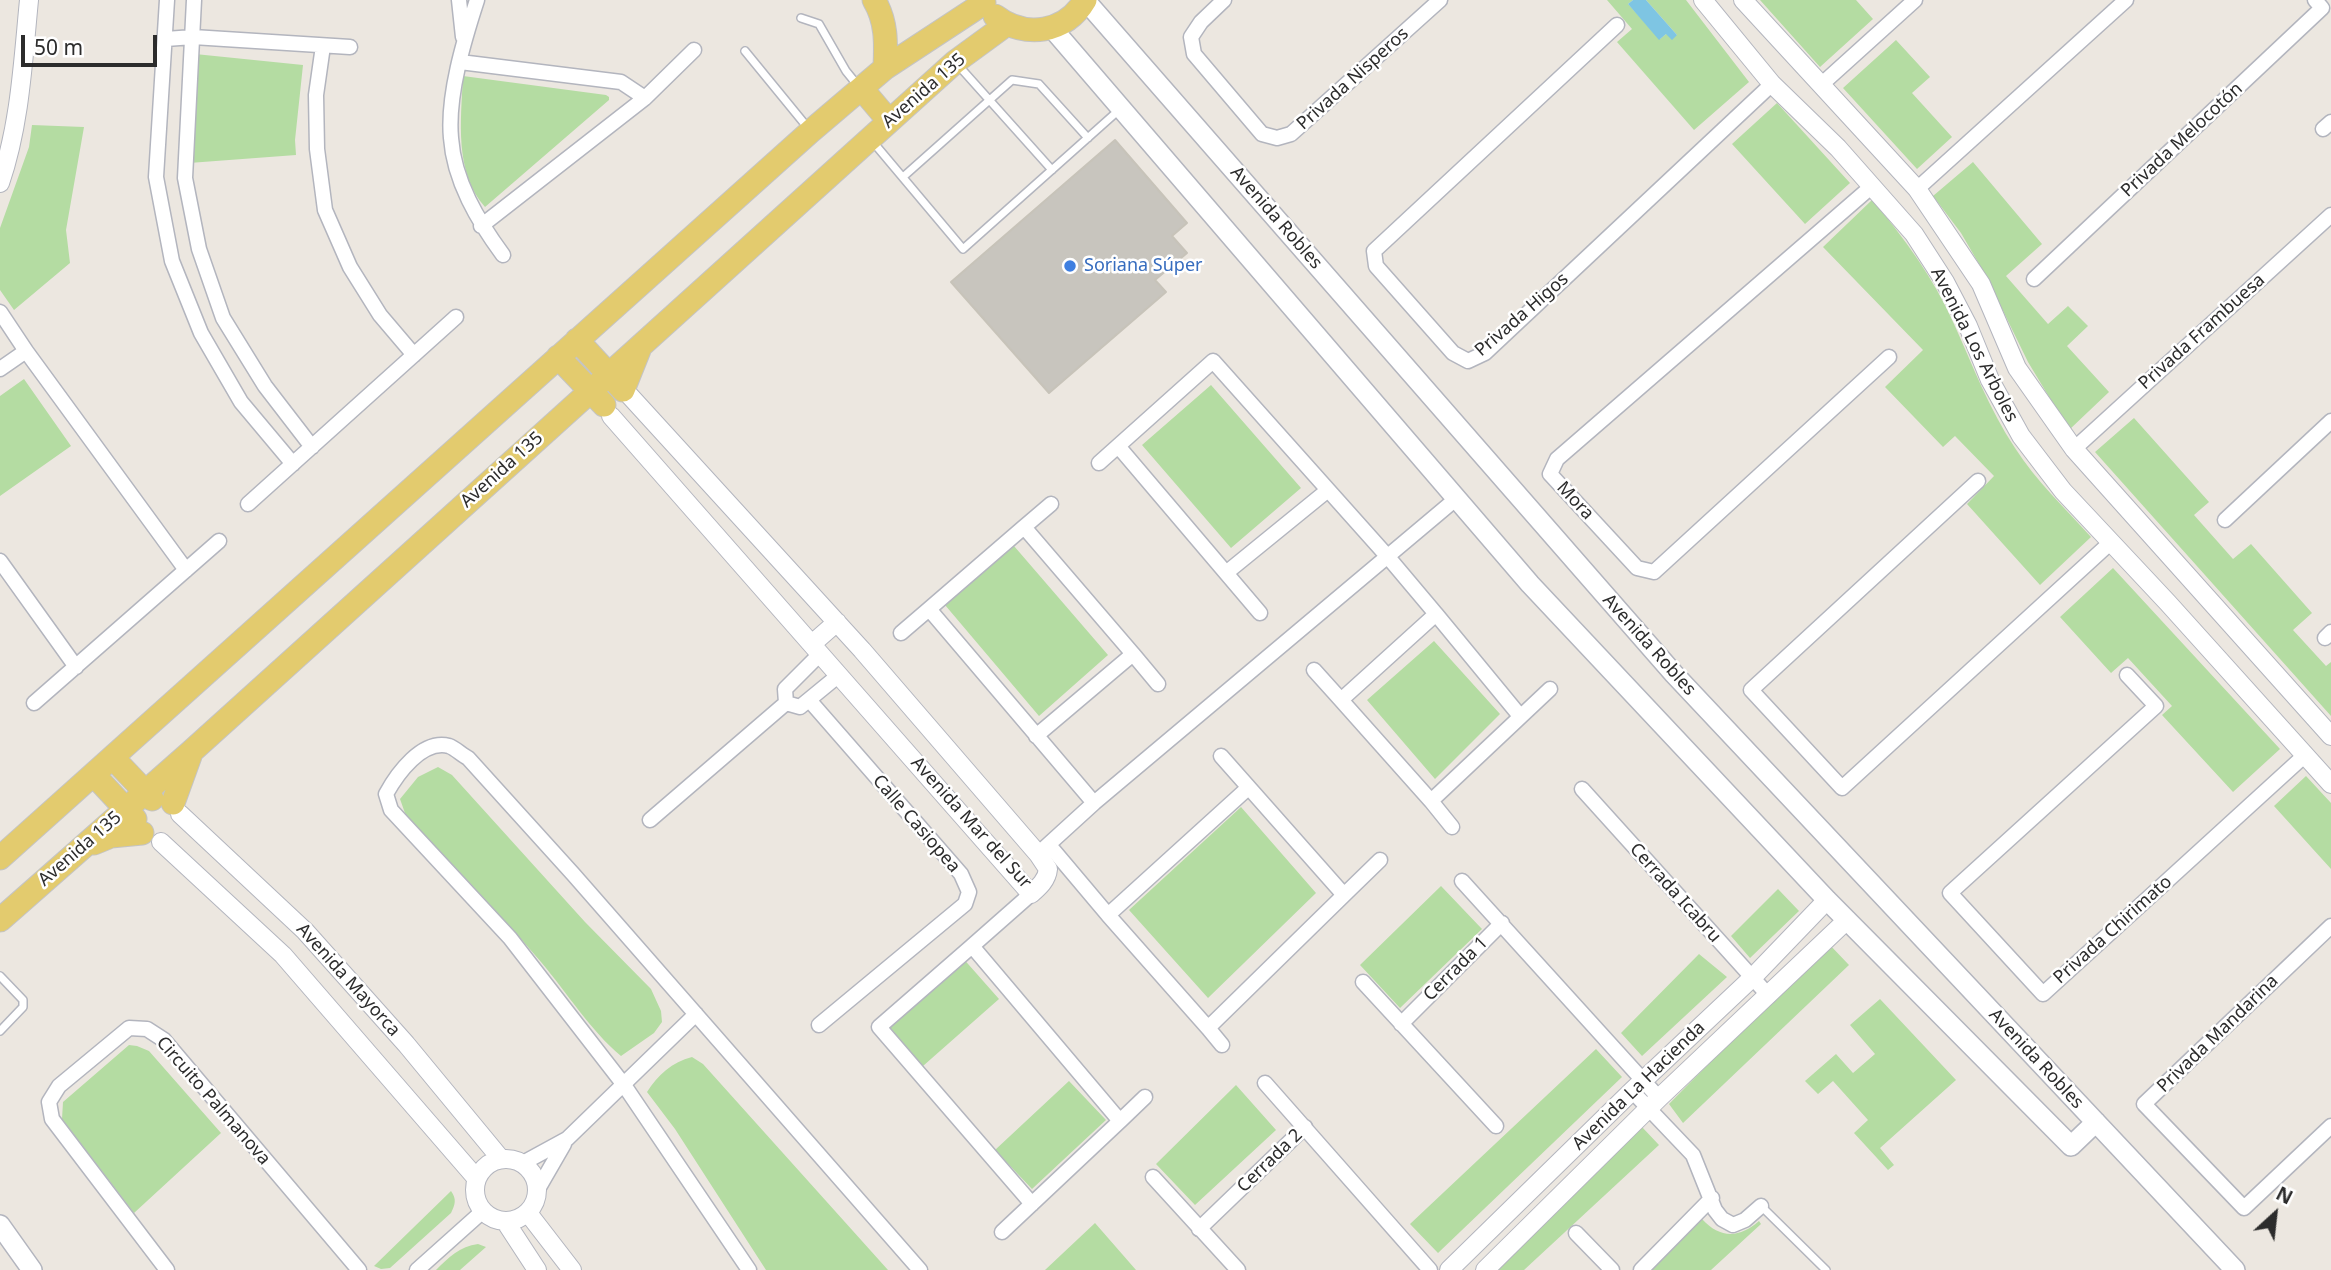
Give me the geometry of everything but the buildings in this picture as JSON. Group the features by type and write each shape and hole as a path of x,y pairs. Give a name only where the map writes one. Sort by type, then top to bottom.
{"main road":[{"path":"874,0 882,13 886,38 885,68"},
{"path":"980,1 1007,24 1029,30 1052,28 1071,17 1085,0"},
{"name":"Avenida Robles","path":"1085,0 1674,674 2235,1270"},
{"name":"Avenida 135","path":"0,858 811,131 885,68 980,1"},
{"name":"Avenida 135","path":"0,920 81,848 141,826 163,802 192,751 565,413 602,404 620,387 642,344 955,62 1007,24"},
{"name":"Avenida Robles","path":"1052,28 1530,584 1827,900 2071,1146 2096,1122"},
{"path":"862,89 889,121"},
{"path":"577,340 620,387"},
{"path":"558,357 602,404"},
{"path":"113,758 163,802"},
{"path":"94,775 141,826"},
{"path":"0,1225 32,1270"}],"street":[{"path":"0,183 8,160 20,85 29,0"},
{"path":"167,0 156,177 172,261 201,333 241,402 293,464"},
{"path":"194,0 185,177 199,249 223,318 265,386 312,447"},
{"path":"459,0 463,40"},
{"path":"477,0 463,40 452,106 451,138 458,175 481,226 503,255"},
{"name":"Privada Nisperos","path":"1224,0 1200,22 1191,37 1194,54 1262,134 1277,138 1291,134 1440,0"},
{"name":"Avenida Los Arboles","path":"1703,0 1772,83 1838,148 1914,234 1945,282 1968,326 1990,380 2021,436 2063,491 2331,784"},
{"name":"Avenida Los Arboles","path":"1743,0 1917,189 1981,284 2018,368 2074,449 2331,736"},
{"path":"1822,83 1915,0"},
{"path":"1917,189 2126,0"},
{"name":"Privada Melocotón","path":"2034,279 2322,8 2315,0"},
{"name":"Privada Higos","path":"1617,25 1374,251 1376,265 1453,353 1468,361 1485,353 1772,83"},
{"path":"166,39 193,37 351,47"},
{"path":"323,46 316,95 317,149 325,210 350,267 380,315 414,355"},
{"path":"481,226 645,98 694,50"},
{"path":"460,62 621,82 645,98"},
{"path":"1838,148 1861,129"},
{"name":"Mora","path":"1871,187 1557,460 1550,474 1637,568 1654,572 1889,357"},
{"name":"Privada Frambuesa","path":"2074,449 2331,215"},
{"path":"0,312 186,570"},
{"path":"248,504 456,317"},
{"path":"0,369 26,351"},
{"path":"1099,463 1213,361 1388,557 1520,716"},
{"path":"1990,380 2018,368"},
{"path":"602,404 621,417 628,413 632,405 620,387"},
{"name":"Avenida Mar del Sur","path":"602,404 1031,894 1047,876 1043,849 620,387"},
{"path":"2225,520 2331,421"},
{"path":"1118,446 1260,613"},
{"path":"1978,481 1751,690 1842,788 2110,543"},
{"path":"1226,573 1328,490"},
{"path":"1222,1045 1108,915 1043,849 1094,803 1457,498"},
{"path":"901,634 1051,503"},
{"path":"1024,527 1158,684"},
{"path":"34,703 219,541"},
{"path":"0,561 76,667"},
{"path":"2168,603 2192,583"},
{"path":"929,609 1094,803"},
{"path":"1341,700 1436,614"},
{"path":"786,703 785,689 837,622"},
{"path":"1036,736 1133,654"},
{"path":"1314,670 1452,827"},
{"name":"Privada Chirimato","path":"2127,674 2156,706 1951,893 2043,994 2304,756"},
{"path":"786,703 800,707 839,675"},
{"path":"1431,801 1550,689"},
{"name":"Calle Casiopea","path":"810,701 961,874 969,892 965,904 820,1025"},
{"path":"650,820 786,703"},
{"path":"749,1270 624,1086 510,938 391,810 386,794 396,776 430,747 449,746 468,758 573,874 919,1270"},
{"path":"1221,756 1344,895"},
{"path":"1108,915 1248,788"},
{"name":"Cerrada Icabru","path":"1582,789 1769,996"},
{"path":"141,826 174,835 179,829 163,802"},
{"name":"Avenida Mayorca","path":"163,802 305,931 406,1044 501,1159"},
{"name":"Avenida Mayorca","path":"141,826 283,955 477,1179"},
{"path":"1208,1028 1380,860"},
{"path":"1462,881 1502,923"},
{"path":"1031,894 879,1027 1032,1204"},
{"name":"Avenida La Hacienda","path":"1449,1270 1752,978 1827,900"},
{"path":"1485,1270 1653,1103 1847,920"},
{"name":"Cerrada 1","path":"1401,1024 1502,923 1653,1103 1693,1155 1715,1210 1722,1219 1733,1225 1745,1220 1761,1206"},
{"name":"Privada Mandarina","path":"2331,926 2144,1104 2244,1208 2331,1126"},
{"path":"972,946 1120,1121"},
{"path":"1363,982 1496,1126"},
{"path":"523,1163 567,1139 696,1014"},
{"name":"Circuito Palmanova","path":"167,1270 52,1119 50,1101 59,1086 129,1028 147,1029 164,1040 359,1270"},
{"path":"1265,1083 1306,1126"},
{"path":"1002,1232 1145,1097"},
{"name":"Cerrada 2","path":"1199,1229 1306,1126 1430,1270"},
{"path":"538,1189 534,1174 523,1163 501,1159 482,1170 477,1179 475,1195 482,1210 492,1218 505,1222 517,1220 533,1206 538,1189 567,1139"},
{"path":"1153,1177 1238,1270"},
{"path":"1642,1270 1712,1198"},
{"path":"417,1270 482,1210"},
{"path":"528,1213 572,1270"},
{"path":"505,1222 537,1270"},
{"path":"1576,1233 1612,1270"}],"lane":[{"path":"801,18 819,24 846,71 862,89"},
{"path":"745,51 811,131"},
{"path":"955,62 1052,170"},
{"path":"903,177 1012,80 1039,84 1088,138"},
{"path":"870,139 963,249 1122,108"},
{"path":"0,976 23,1000 23,1007 0,1031"},
{"path":"1761,1206 1826,1270"}],"green space":[{"path":"1607,0 1633,0 1628,4 1660,39 1666,34 1677,35 1646,0 1686,0 1749,82 1694,130 1617,42 1632,29"},
{"path":"1760,0 1856,0 1873,19 1820,67"},
{"path":"1896,40 1930,77 1912,93 1952,137 1917,169 1843,88"},
{"path":"195,54 303,65 295,140 296,155 189,163"},
{"path":"463,76 606,95 609,100 485,207 468,178 464,162 461,128"},
{"path":"1777,103 1850,183 1805,224 1732,144"},
{"path":"32,125 84,127 66,230 70,263 14,310 0,290 0,228 29,147"},
{"path":"1973,162 2042,244 2006,276 2048,324 2068,306 2088,326 2067,346 2109,392 2069,430 2028,362 1986,276 1961,233 1933,196"},
{"path":"1872,200 1928,275 1954,324 1989,403 2015,448 2041,483 2091,537 2040,585 1967,504 1994,476 1955,436 1943,447 1885,387 1923,350 1823,247"},
{"path":"24,379 71,446 0,496 0,396"},
{"path":"1211,385 1301,488 1231,548 1142,445"},
{"path":"2134,418 2209,502 2194,515 2233,559 2251,544 2312,613 2293,630 2326,666 2331,662 2331,716 2095,452"},
{"path":"1014,546 1108,655 1039,716 945,605"},
{"path":"2113,568 2280,749 2233,792 2162,715 2172,706 2128,658 2111,673 2060,617"},
{"path":"1434,641 1500,714 1435,779 1367,700"},
{"path":"438,767 452,775 585,922 651,989 661,1011 662,1022 654,1033 621,1056 589,1023 508,925 406,816 400,799 418,777"},
{"path":"2306,776 2331,803 2331,869 2274,806"},
{"path":"1241,807 1316,893 1208,998 1129,910"},
{"path":"1441,886 1482,929 1400,1008 1360,965"},
{"path":"1778,889 1799,911 1750,958 1731,936"},
{"path":"1828,943 1849,965 1683,1123 1669,1104"},
{"path":"1699,954 1727,977 1642,1056 1621,1033"},
{"path":"961,956 999,999 923,1066 885,1023"},
{"path":"1880,999 1956,1080 1880,1148 1894,1165 1888,1170 1854,1133 1868,1120 1833,1081 1818,1094 1805,1081 1836,1054 1853,1073 1875,1054 1850,1025"},
{"path":"129,1045 149,1051 221,1133 134,1213 62,1119 63,1102"},
{"path":"1596,1049 1622,1077 1438,1253 1410,1224"},
{"path":"692,1057 703,1064 888,1270 766,1270 675,1129 647,1092 666,1070"},
{"path":"1069,1081 1106,1120 1032,1189 995,1150"},
{"path":"1236,1085 1276,1130 1195,1205 1156,1164"},
{"path":"1642,1127 1659,1145 1524,1270 1491,1270"},
{"path":"451,1191 455,1202 451,1213 390,1268 381,1269 374,1266"},
{"path":"1702,1219 1716,1230 1730,1234 1745,1231 1759,1221 1761,1224 1711,1270 1648,1270"},
{"path":"1095,1223 1136,1270 1045,1270"},
{"path":"478,1244 486,1247 460,1270 436,1270 460,1250"}],"water":[{"path":"1633,0 1646,0 1677,35 1672,40 1666,34 1659,40 1628,4"}],"place":[{"name":"Soriana Súper","path":"1070,266"}]}
